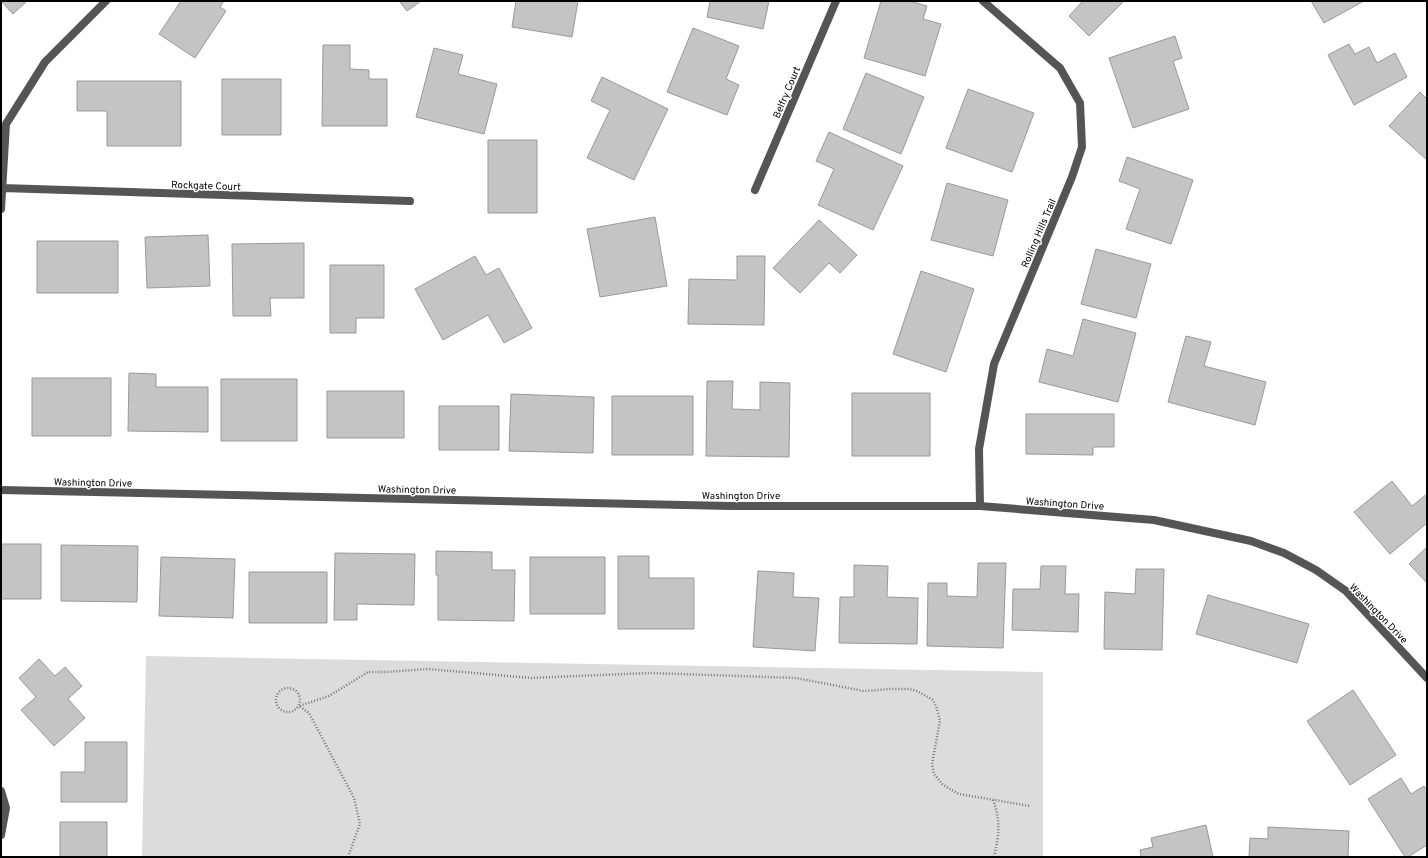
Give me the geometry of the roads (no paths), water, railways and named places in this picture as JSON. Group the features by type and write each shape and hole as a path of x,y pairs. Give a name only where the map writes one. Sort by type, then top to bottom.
{"street":[{"path":"1,209 6,124 45,62 106,1"},
{"name":"Belfry Court","path":"755,190 836,1"},
{"name":"Rolling Hills Trail","path":"980,506 979,449 994,364 1072,176 1082,147 1080,103 1060,68 983,1"},
{"name":"Rockgate Court","path":"2,188 410,201"},
{"name":"Washington Drive","path":"1,490 730,506 980,506 1154,520 1251,541 1284,553 1316,570 1346,591 1427,678"},
{"path":"1,791 6,808 1,834"}]}
